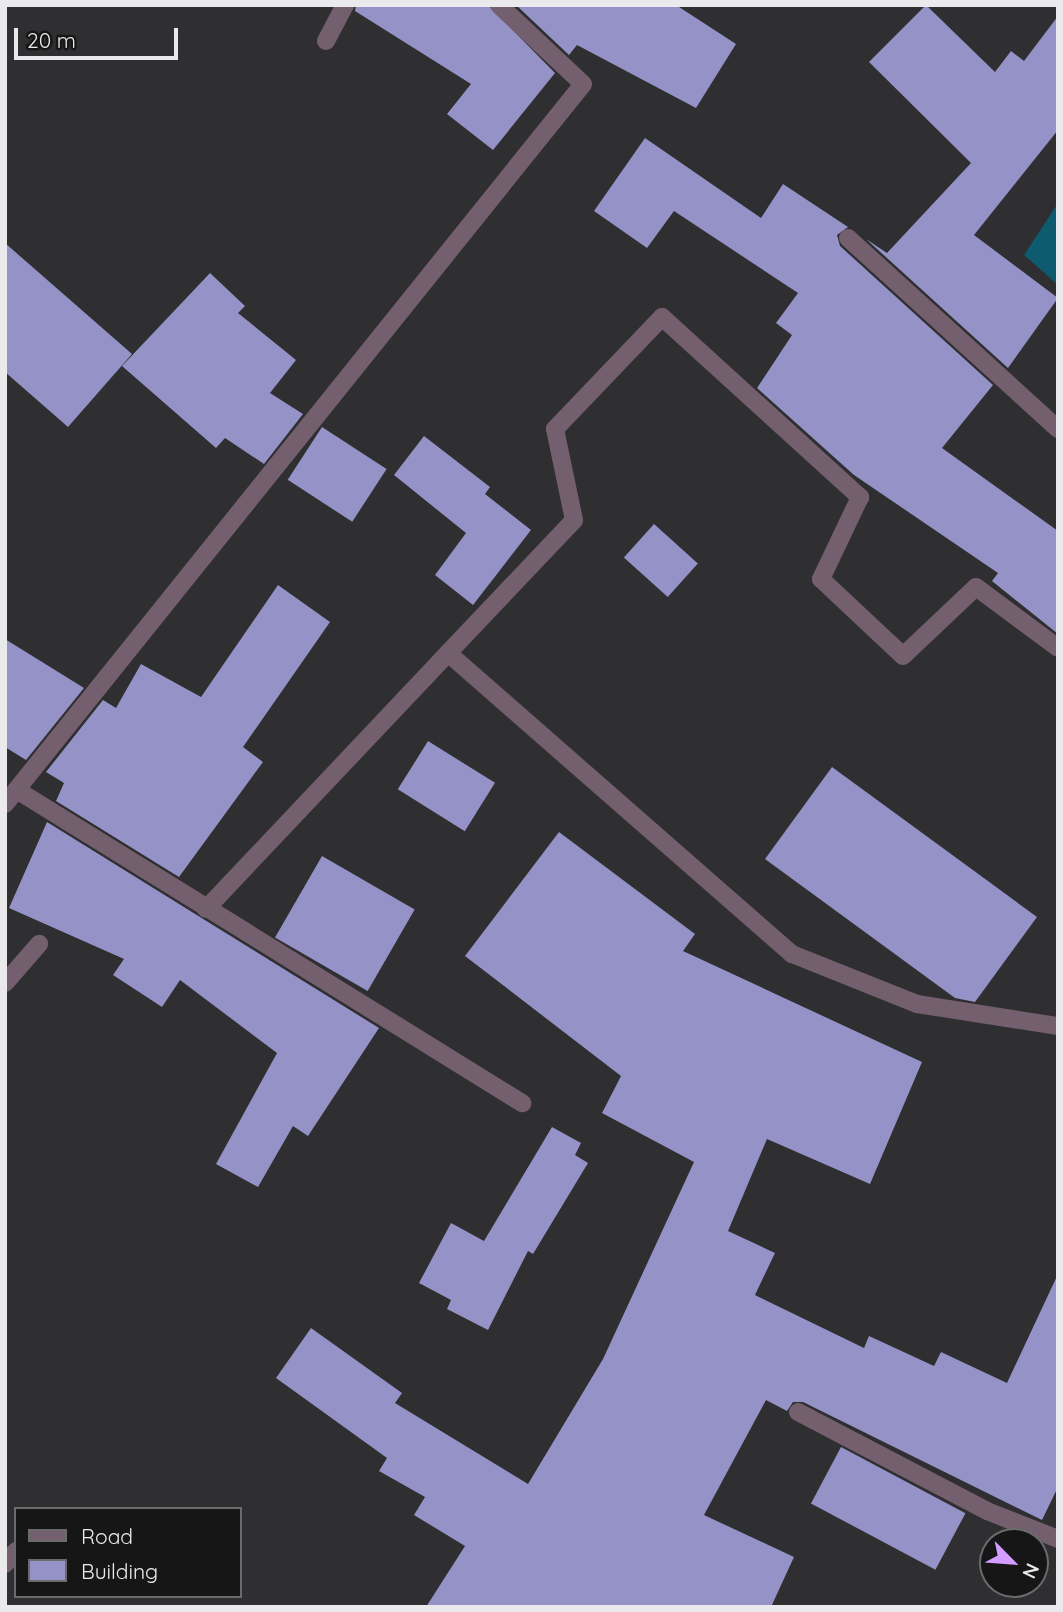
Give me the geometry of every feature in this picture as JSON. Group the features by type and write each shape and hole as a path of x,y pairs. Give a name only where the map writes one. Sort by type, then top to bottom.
{"street":[{"path":"326,41 345,5"},
{"path":"5,804 20,792 583,84 499,5"},
{"path":"848,238 1058,429"},
{"path":"206,909 574,520 555,429 662,317 860,497 821,579 903,656 976,587 1058,648"},
{"path":"447,653 792,954 917,1004 1058,1026"},
{"path":"20,792 522,1103"},
{"path":"5,982 39,944"},
{"path":"798,1412 987,1511 1058,1539"}],"water":[{"path":"1058,203 1058,285 1024,255"}],"building":[{"path":"356,5 488,5 555,73 493,150 447,114 471,84 355,11"},
{"path":"516,5 676,5 736,44 696,108 577,45 569,55"},
{"path":"926,5 995,72 1011,51 1024,61 1058,16 1058,130 974,235 1058,298 1008,368 866,239 887,253 971,163 869,62"},
{"path":"645,138 761,218 783,184 848,227 837,235 840,246 993,385 942,448 1058,531 1058,634 992,581 998,573 854,475 757,388 792,335 776,323 798,293 674,211 647,248 594,211"},
{"path":"5,243 132,354 68,427 5,372"},
{"path":"210,273 245,306 238,313 296,360 270,393 303,414 264,464 225,438 216,448 122,366"},
{"path":"322,427 387,469 352,522 288,480"},
{"path":"424,436 490,487 485,494 531,530 473,605 435,575 466,533 394,475"},
{"path":"654,524 698,563 668,597 624,557"},
{"path":"278,585 330,622 243,747 263,762 179,877 56,801 64,783 46,772 103,700 116,708 141,664 201,697"},
{"path":"5,639 84,688 26,760 5,747"},
{"path":"428,741 495,783 465,831 398,789"},
{"path":"832,767 1037,917 975,1002 955,998 765,859"},
{"path":"47,822 379,1028 308,1136 293,1126 258,1187 216,1164 277,1053 180,980 162,1007 113,975 124,959 9,908"},
{"path":"559,832 695,934 683,951 922,1062 870,1184 767,1139 728,1231 775,1253 755,1295 864,1348 869,1336 934,1366 941,1352 1007,1383 1058,1274 1058,1487 1042,1520 803,1402 793,1402 787,1411 766,1400 704,1515 794,1557 771,1607 426,1607 465,1546 414,1515 425,1497 379,1471 387,1458 276,1378 311,1328 402,1393 395,1403 528,1484 603,1359 694,1162 602,1113 621,1076 465,956"},
{"path":"322,856 415,910 368,991 275,937"},
{"path":"552,1127 581,1143 575,1155 588,1163 533,1254 528,1251 488,1330 447,1309 451,1300 419,1283 451,1223 484,1241"},
{"path":"841,1447 965,1513 935,1570 811,1504"}]}
